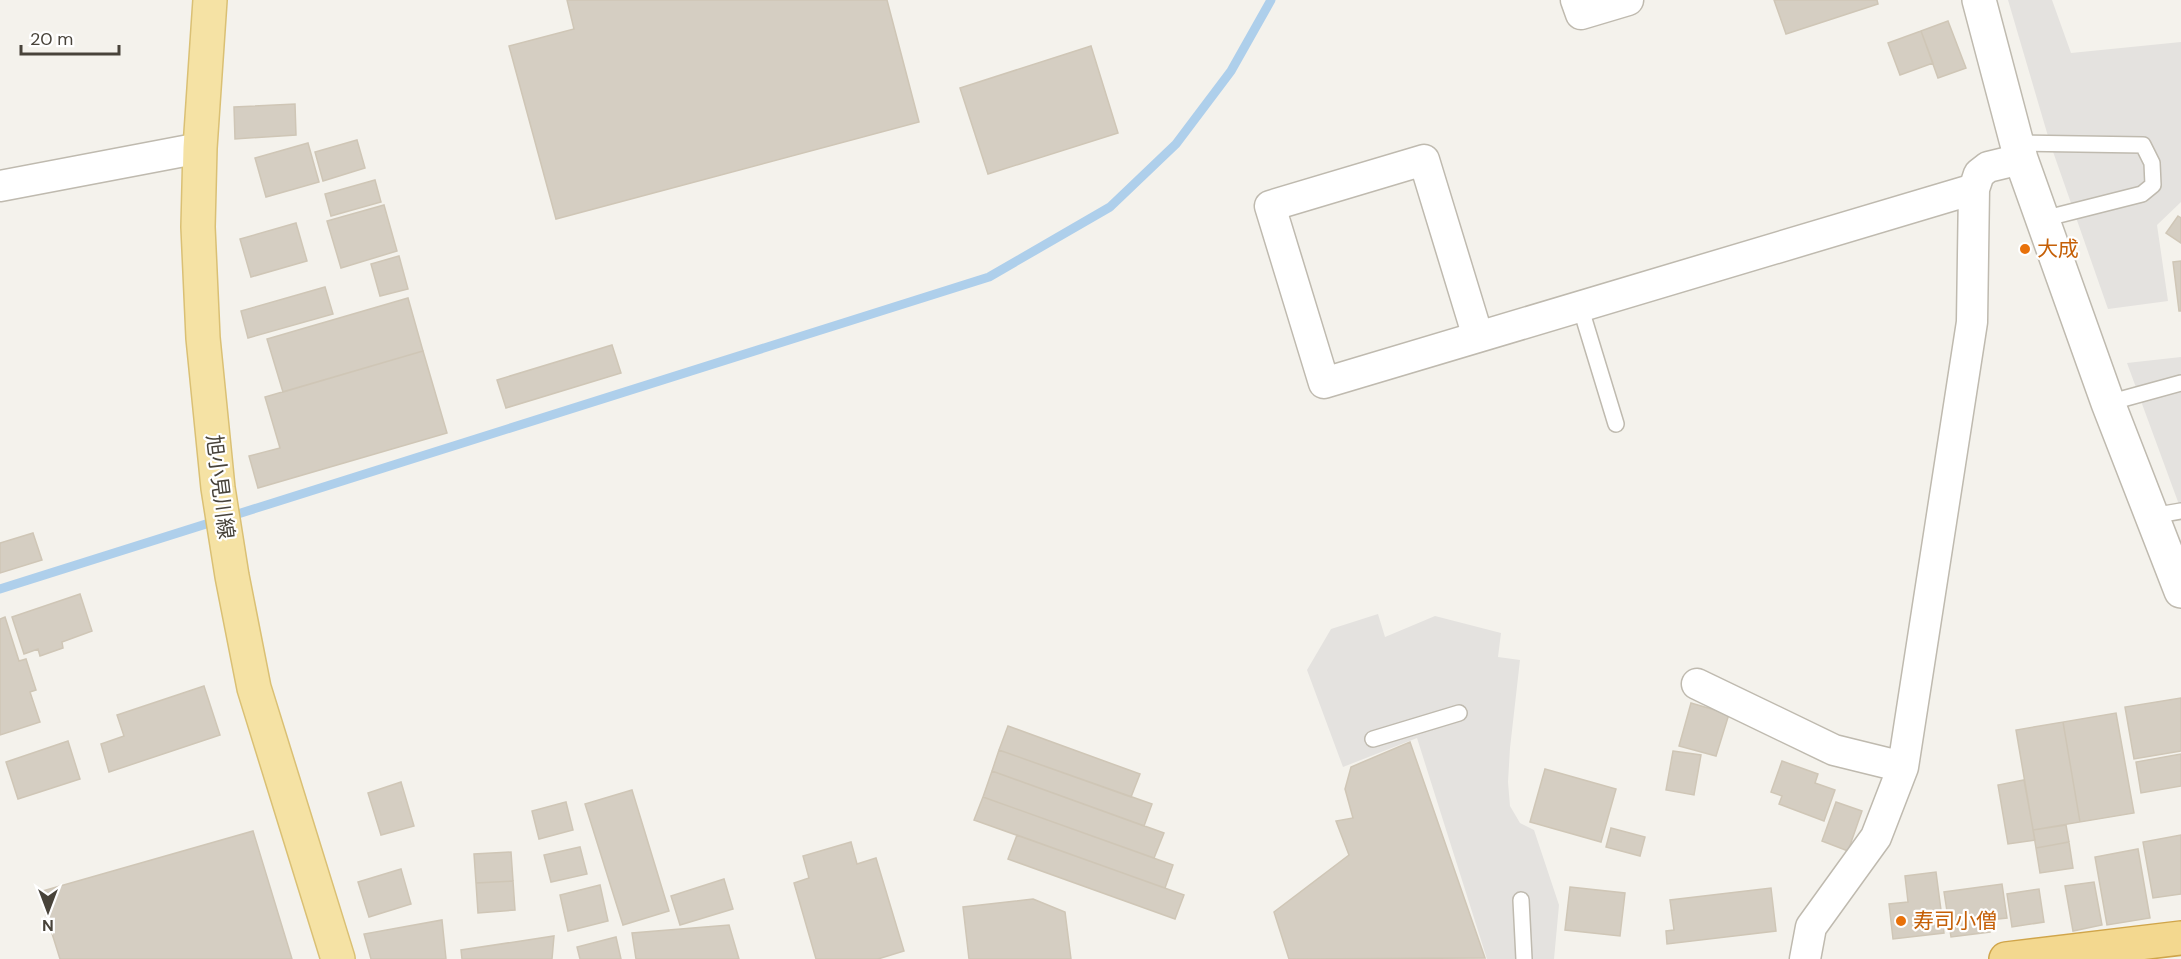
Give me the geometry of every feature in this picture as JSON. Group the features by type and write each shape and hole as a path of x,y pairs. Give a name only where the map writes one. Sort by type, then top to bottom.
{"highway":[{"path":"2006,959 2181,938"}],"main road":[{"name":"旭小見川線","path":"210,0 200,148 198,227 203,338 219,499 254,688 338,959"}],"street":[{"path":"1576,0 1581,14 1628,0"},
{"path":"1978,0 2019,151 2108,403 2167,514 2181,591"},
{"path":"0,186 200,148"},
{"path":"1805,959 1811,927 1876,837 1903,767 1972,322 1974,189 1979,174 2019,151"},
{"path":"1478,337 1424,160 1270,206 1324,383 1974,189"},
{"path":"1697,684 1834,750 1903,767"}],"lane":[{"path":"2019,151 2143,145 2152,163 2152,185 2142,194 2043,219"},
{"path":"1580,306 1616,424"},
{"path":"2108,403 2181,383"},
{"path":"1372,739 1459,713"},
{"path":"1521,900 1524,959"}],"shaded area":[{"path":"2008,0 2052,0 2071,53 2181,42 2181,202 2157,225 2168,301 2108,309 2050,143"},
{"path":"2181,357 2181,510 2127,363"},
{"path":"1378,614 1385,637 1435,616 1501,633 1498,657 1520,660 1510,748 1508,782 1510,806 1520,823 1534,830 1559,905 1554,959 1487,959 1417,738 1343,767 1307,670 1331,629"}],"building":[{"path":"567,0 887,0 919,122 556,219 509,46 574,29"},
{"path":"1774,0 1877,0 1878,4 1786,34"},
{"path":"1948,21 1966,68 1938,78 1921,31"},
{"path":"1921,31 1933,63 1900,75 1888,43"},
{"path":"1091,46 1118,133 988,174 960,88"},
{"path":"295,104 296,135 235,139 234,107"},
{"path":"357,140 365,168 323,181 315,152"},
{"path":"308,143 319,182 266,197 255,158"},
{"path":"375,180 381,202 331,216 325,194"},
{"path":"384,205 397,251 341,268 327,221"},
{"path":"2178,216 2181,218 2181,243 2166,233"},
{"path":"296,223 307,261 251,277 240,239"},
{"path":"399,256 408,289 380,296 371,264"},
{"path":"2181,261 2181,311 2179,311 2173,262"},
{"path":"325,287 333,314 248,338 241,311"},
{"path":"408,298 423,351 283,392 267,339"},
{"path":"612,345 621,373 506,408 497,380"},
{"path":"423,351 447,433 258,488 249,456 280,448 265,397"},
{"path":"33,533 42,560 0,573 0,543"},
{"path":"80,594 92,631 62,642 63,648 40,656 38,649 24,654 12,617"},
{"path":"5,617 19,661 26,659 36,690 30,692 40,722 0,735 0,619"},
{"path":"204,686 220,735 109,772 101,744 124,736 117,715"},
{"path":"2181,698 2181,751 2134,759 2125,707"},
{"path":"1691,703 1729,714 1716,756 1679,746"},
{"path":"2116,713 2134,813 2080,822 2063,722"},
{"path":"2063,722 2080,822 2033,830 2016,730"},
{"path":"1008,726 1140,774 1131,797 999,750"},
{"path":"68,741 80,779 18,799 6,762"},
{"path":"1410,742 1485,958 1289,959 1274,912 1349,855 1336,821 1353,818 1345,789 1351,767"},
{"path":"999,750 1152,804 1144,826 992,771"},
{"path":"1673,751 1701,755 1694,795 1666,790"},
{"path":"2181,754 2181,786 2141,793 2136,762"},
{"path":"1782,761 1818,774 1815,783 1835,790 1824,821 1779,804 1782,796 1771,792"},
{"path":"1545,769 1616,789 1601,842 1530,822"},
{"path":"992,771 1164,833 1154,858 983,797"},
{"path":"2024,780 2035,840 2008,844 1998,785"},
{"path":"401,782 414,826 381,835 368,793"},
{"path":"632,790 669,911 623,925 585,804"},
{"path":"983,797 1173,865 1165,888 974,820"},
{"path":"566,802 573,830 539,839 532,811"},
{"path":"1836,802 1862,811 1848,851 1822,841"},
{"path":"2066,825 2069,842 2036,848 2033,830"},
{"path":"1611,828 1645,837 1640,856 1606,847"},
{"path":"253,831 292,959 60,959 39,892"},
{"path":"1017,835 1184,895 1175,919 1008,859"},
{"path":"2181,835 2181,894 2153,898 2143,842"},
{"path":"851,842 857,864 876,858 904,951 878,959 816,959 794,883 809,878 803,856"},
{"path":"2069,842 2073,868 2040,873 2036,848"},
{"path":"580,847 587,874 551,882 544,855"},
{"path":"2138,849 2150,918 2107,925 2095,857"},
{"path":"511,852 513,881 476,883 474,854"},
{"path":"401,869 411,904 369,917 358,882"},
{"path":"1936,872 1944,933 1893,939 1889,904 1908,902 1905,876"},
{"path":"724,879 733,909 680,925 671,896"},
{"path":"513,881 515,910 478,913 476,883"},
{"path":"2094,882 2102,925 2073,931 2065,886"},
{"path":"2002,884 2007,918 1988,920 1990,932 1951,937 1944,892"},
{"path":"600,885 608,921 568,931 560,895"},
{"path":"1570,887 1625,893 1620,936 1565,930"},
{"path":"1771,888 1776,931 1667,944 1666,931 1674,930 1670,900"},
{"path":"2039,889 2044,922 2012,927 2007,894"},
{"path":"1033,899 1065,912 1071,959 969,959 963,907"},
{"path":"442,920 446,959 371,959 364,934"},
{"path":"729,925 739,959 636,959 632,933"},
{"path":"554,936 552,959 462,959 461,950"},
{"path":"616,937 621,959 580,959 577,947"}],"waterway":[{"path":"0,589 989,277 1110,207 1176,144 1231,71 1271,0"}],"place":[{"name":"大成","path":"2025,249"},
{"name":"寿司小僧","path":"1901,921"}]}
